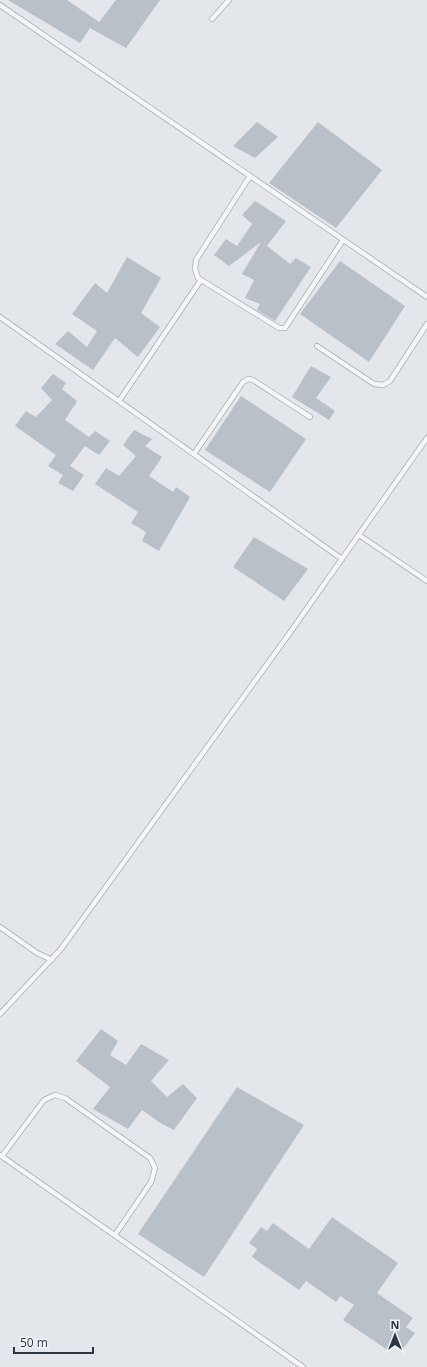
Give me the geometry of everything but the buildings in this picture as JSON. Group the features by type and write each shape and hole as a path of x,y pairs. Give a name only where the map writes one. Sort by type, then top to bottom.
{"lane":[{"path":"212,19 229,0"},
{"path":"0,5 427,297"},
{"path":"250,176 196,260 195,269 198,278 279,328 285,328 343,240"},
{"path":"119,401 201,280"},
{"path":"0,317 342,559"},
{"path":"317,346 374,384 383,385 390,381 427,324"},
{"path":"194,454 243,382 248,379 253,380 310,417"},
{"path":"0,1014 52,960 66,943 280,647 427,438"},
{"path":"359,535 427,581"},
{"path":"0,927 37,953 52,960"},
{"path":"115,1235 151,1182 155,1168 150,1158 65,1098 55,1095 44,1100 1,1155 303,1367"}]}
